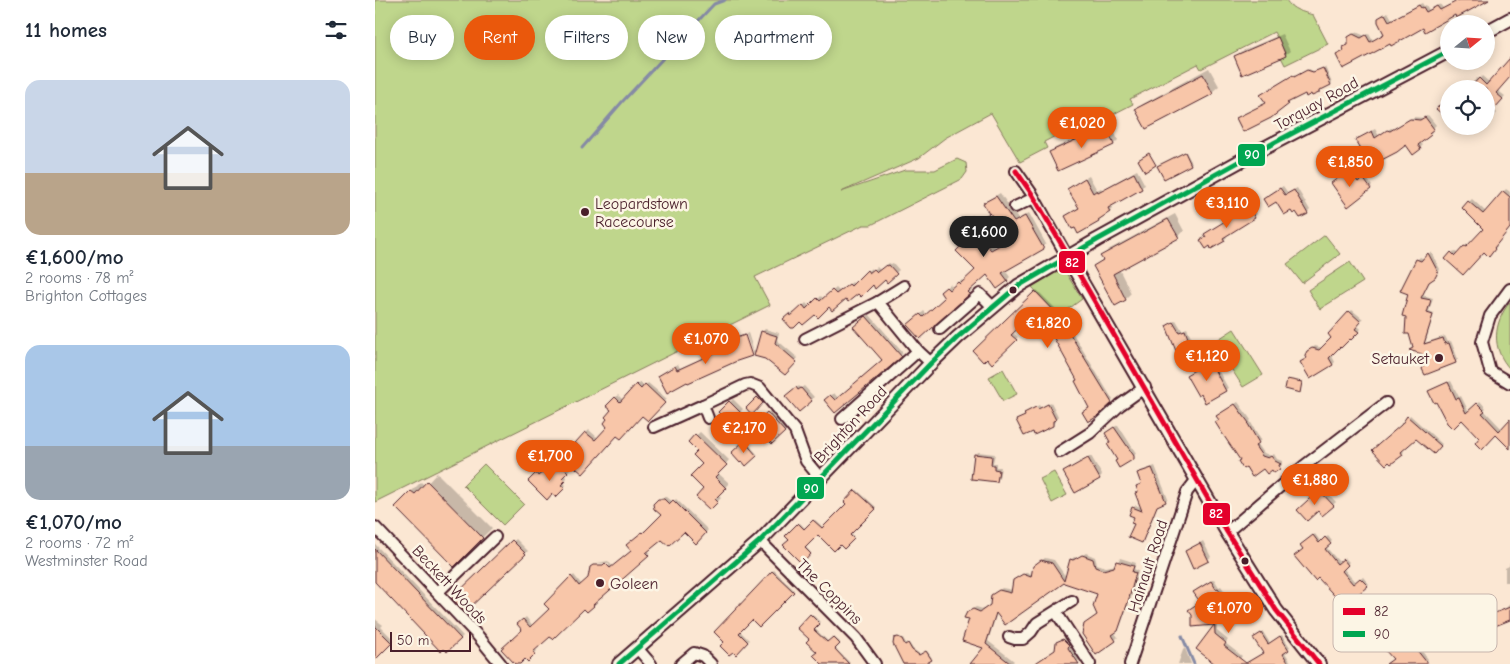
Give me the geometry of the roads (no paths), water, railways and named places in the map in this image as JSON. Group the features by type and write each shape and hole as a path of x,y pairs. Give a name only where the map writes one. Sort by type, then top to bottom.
{"street":[{"path":"1495,28 1509,21"},
{"name":"Torquay Road","path":"1068,258 1251,155 1440,57"},
{"path":"1016,171 1034,198 1145,387 1227,532 1276,610 1319,664"},
{"path":"1015,207 1034,198"},
{"name":"Brighton Road","path":"619,664 760,541 931,363 1018,286 1068,258"},
{"path":"805,339 816,338 904,286"},
{"path":"1510,289 1490,316 1482,342 1490,371 1510,384"},
{"path":"940,329 980,294 993,307"},
{"path":"878,302 918,351 931,363"},
{"path":"842,419 918,351"},
{"path":"654,427 750,384 760,388 795,431 806,460 821,479"},
{"path":"1061,452 1090,433 1120,404 1145,387"},
{"path":"1227,532 1304,466 1385,403"},
{"path":"703,406 708,418"},
{"name":"Hainault Road","path":"1130,664 1187,492 1197,480"},
{"name":"Beckett Woods","path":"375,526 479,636 501,664"},
{"path":"438,592 495,537"},
{"name":"The Coppins","path":"760,541 856,638 875,664"},
{"path":"1009,637 1023,639 1037,623 1072,601"},
{"path":"1056,612 1090,664"},
{"path":"638,649 651,664"},
{"path":"681,664 694,653 703,656 711,664"}],"waterway":[{"path":"582,148 622,102 714,4 725,0"},
{"path":"1182,636 1194,664"}],"place":[{"name":"Leopardstown Racecourse","path":"585,212"},
{"name":"Setauket","path":"1439,358"},
{"name":"Goleen","path":"600,583"}]}
